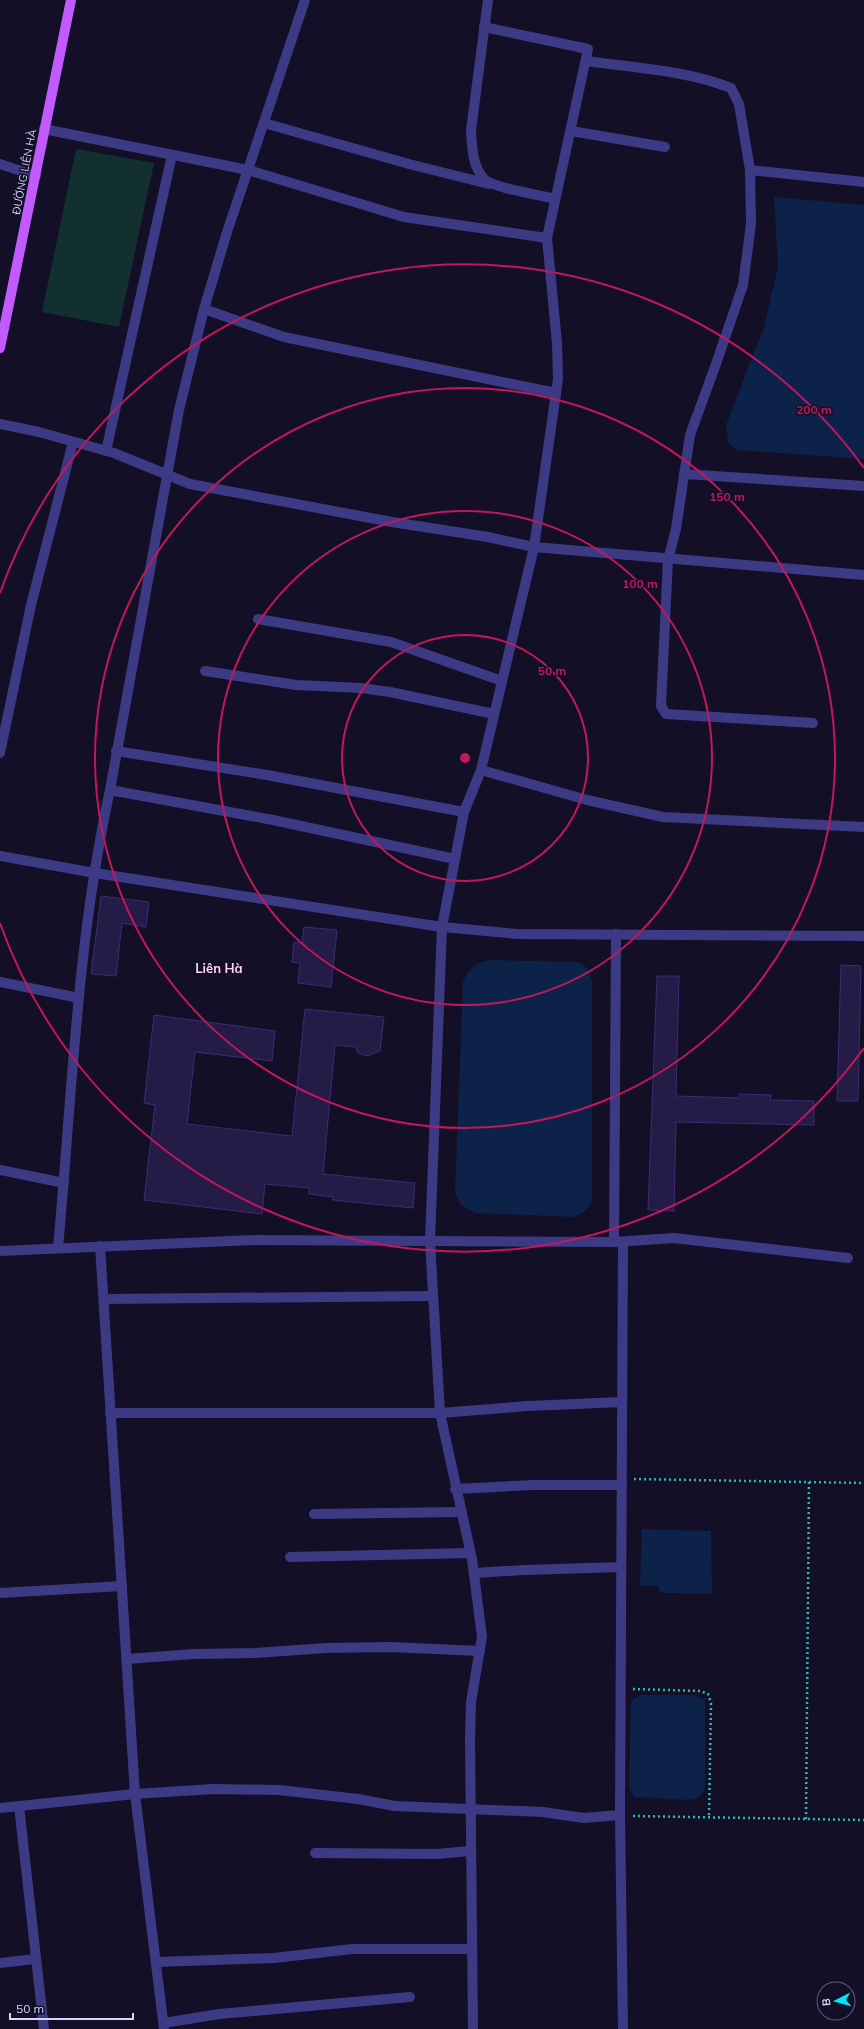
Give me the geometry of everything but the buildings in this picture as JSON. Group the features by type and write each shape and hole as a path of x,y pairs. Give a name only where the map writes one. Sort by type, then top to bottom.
{"main road":[{"name":"ĐƯỜNG LIÊN HÀ","path":"0,348 71,0"}],"street":[{"path":"58,1248 79,998 94,873 180,410 204,309 248,170 305,0"},
{"path":"488,0 471,130 472,145 478,171 485,180 495,185"},
{"path":"473,2029 470,1851 471,1702 482,1637 474,1573 440,1413 430,1241 442,927 464,812 481,770 534,547 556,393 557,344 547,238 587,61 588,49 484,27"},
{"path":"587,61 666,71 710,80 731,88 739,104 750,170 750,224 743,284 690,435 676,529 668,560 660,700 662,710 666,714 813,723"},
{"path":"264,123 409,164 555,199"},
{"path":"44,129 248,170 404,217 547,238"},
{"path":"571,132 664,147"},
{"path":"106,451 172,155"},
{"path":"0,164 36,176"},
{"path":"750,170 864,182"},
{"path":"204,309 284,337 556,393"},
{"path":"0,424 106,451 197,485 392,522 488,537 534,547 668,560 864,575"},
{"path":"0,753 31,605 73,442"},
{"path":"684,474 864,486"},
{"path":"258,620 391,642 502,681"},
{"path":"205,671 296,685 361,688 390,692 494,714"},
{"path":"116,750 267,775 464,812"},
{"path":"481,770 586,800 663,817 864,827"},
{"path":"110,790 273,820 455,859"},
{"path":"0,856 94,873 442,927 518,934 864,936"},
{"path":"616,934 622,1402 620,1815 623,2029"},
{"path":"0,982 79,998"},
{"path":"0,1170 64,1183"},
{"path":"0,1251 254,1240 619,1242 674,1238 848,1258"},
{"path":"100,1246 110,1412 116,1470 135,1794 164,2026 219,2014 410,1996"},
{"path":"104,1299 433,1296"},
{"path":"110,1412 440,1413 528,1406 622,1402"},
{"path":"455,1488 622,1482"},
{"path":"314,1514 461,1512"},
{"path":"290,1557 470,1553"},
{"path":"474,1573 621,1567"},
{"path":"0,1593 122,1586"},
{"path":"127,1659 194,1654 333,1648 390,1647 480,1651"},
{"path":"0,1808 135,1794 213,1789 279,1790 358,1799 395,1806 543,1812 584,1818 620,1815"},
{"path":"18,1806 44,2029"},
{"path":"316,1853 437,1854 470,1851"},
{"path":"156,1962 274,1958 352,1949 472,1949"},
{"path":"0,1963 35,1959"}],"path":[{"path":"622,1482 864,1483"},
{"path":"806,1819 809,1482"},
{"path":"621,1688 700,1691 708,1694 711,1703 709,1817"},
{"path":"620,1815 864,1820"}],"green space":[{"path":"76,149 154,163 119,327 42,312"}],"water":[{"path":"774,197 864,205 864,459 736,450 728,442 726,425 764,327 778,267"},
{"path":"491,960 579,962 587,968 592,980 592,1200 584,1211 572,1217 475,1213 461,1205 455,1193 463,981 468,972 474,966"},
{"path":"642,1529 711,1531 712,1594 663,1593 660,1592 658,1586 640,1586"},
{"path":"641,1695 696,1695 705,1701 705,1787 699,1797 695,1799 682,1800 634,1797 629,1788 631,1704 633,1699"}],"district":[{"name":"Liên Hà","path":"219,968"}]}
